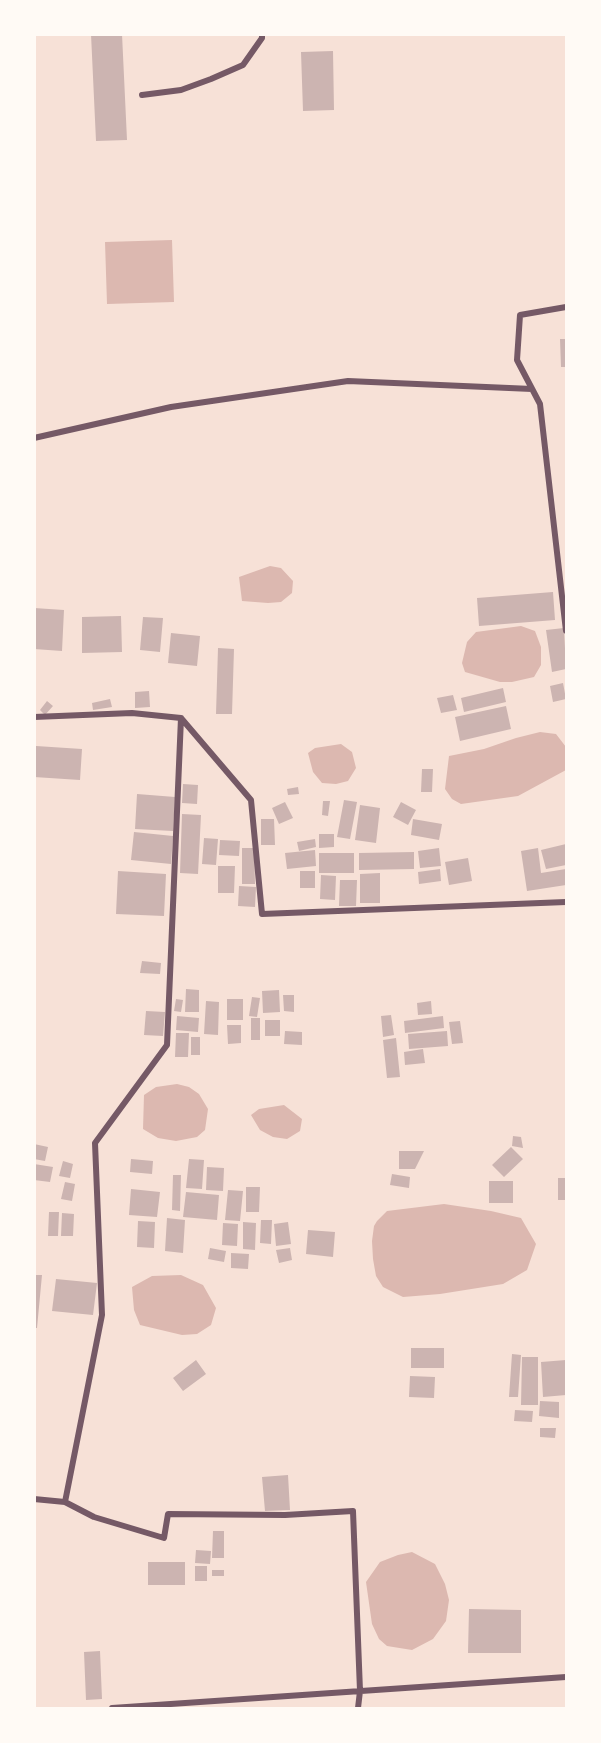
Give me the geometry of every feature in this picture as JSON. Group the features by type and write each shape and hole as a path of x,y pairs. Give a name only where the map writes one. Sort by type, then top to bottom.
{"street":[{"path":"142,95 181,90 243,65 262,38 262,34"},
{"path":"567,307 520,315 517,360 540,404 567,631"},
{"path":"34,438 171,407 348,381 532,388"},
{"path":"34,717 132,712 182,718 251,800 262,914 567,902"},
{"path":"65,1502 102,1315 95,1143 167,1045 182,718"},
{"path":"34,1499 65,1502 94,1517 164,1538 168,1514 285,1515 353,1511 360,1691 358,1708"},
{"path":"112,1708 567,1677"}],"shaded area":[{"path":"172,240 174,302 107,304 105,242"},
{"path":"270,566 281,568 293,581 292,593 281,602 242,601 239,577"},
{"path":"521,626 535,631 541,647 541,665 534,677 500,682 465,672 462,663 467,642 476,632"},
{"path":"540,732 556,734 566,747 566,770 518,796 461,804 452,799 445,789 449,756 484,749"},
{"path":"341,744 352,752 356,768 348,781 336,784 322,783 313,772 308,753 315,748"},
{"path":"177,1084 189,1087 199,1094 208,1109 205,1130 197,1137 176,1141 158,1138 143,1129 144,1095 156,1087"},
{"path":"284,1105 302,1119 300,1131 287,1139 273,1137 260,1130 251,1115 259,1109"},
{"path":"444,1204 521,1218 536,1244 527,1270 503,1284 440,1294 403,1297 383,1287 376,1276 373,1259 372,1241 377,1221 387,1211"},
{"path":"181,1275 203,1285 216,1308 211,1325 197,1334 182,1335 140,1325 134,1310 132,1287 152,1276"},
{"path":"412,1552 435,1564 445,1584 449,1600 446,1621 433,1639 412,1650 387,1646 379,1639 372,1624 366,1582 380,1562"}],"building":[{"path":"91,34 122,34 127,140 96,141"},
{"path":"333,51 334,110 303,111 301,52"},
{"path":"560,339 566,339 566,367 561,367"},
{"path":"553,592 555,620 479,626 477,598"},
{"path":"34,608 64,610 62,651 34,649"},
{"path":"121,616 122,652 82,653 82,617"},
{"path":"143,617 163,618 160,652 140,650"},
{"path":"564,628 566,669 552,672 546,630"},
{"path":"171,633 200,636 197,666 168,663"},
{"path":"218,648 234,649 232,714 216,714"},
{"path":"563,683 566,699 553,702 550,686"},
{"path":"503,688 506,702 464,712 461,698"},
{"path":"149,691 150,707 135,708 135,692"},
{"path":"453,695 457,710 441,713 437,698"},
{"path":"110,699 112,707 93,710 92,703"},
{"path":"47,701 53,706 45,715 40,710"},
{"path":"506,706 511,729 460,741 455,717"},
{"path":"36,746 82,749 80,780 34,777"},
{"path":"422,769 433,769 432,792 421,792"},
{"path":"183,784 198,785 197,804 182,803"},
{"path":"298,787 299,794 288,795 287,789"},
{"path":"137,794 175,797 173,831 135,829"},
{"path":"344,800 357,802 350,839 337,837"},
{"path":"323,801 330,801 328,816 322,815"},
{"path":"285,802 293,818 279,824 272,808"},
{"path":"401,802 416,810 408,825 393,817"},
{"path":"360,805 380,808 376,843 355,840"},
{"path":"182,814 201,815 198,874 180,873"},
{"path":"261,819 274,819 275,845 261,845"},
{"path":"413,819 442,824 439,840 411,835"},
{"path":"134,832 173,836 171,864 131,860"},
{"path":"319,834 334,834 334,847 319,848"},
{"path":"204,838 218,839 216,865 202,864"},
{"path":"315,839 316,847 299,851 297,842"},
{"path":"220,840 240,841 239,856 219,855"},
{"path":"566,844 566,865 546,869 541,850"},
{"path":"242,848 254,848 255,884 242,884"},
{"path":"439,848 441,866 420,868 418,851"},
{"path":"538,848 541,873 566,869 566,885 527,891 521,851"},
{"path":"315,850 316,866 287,869 285,853"},
{"path":"414,852 414,869 359,870 359,853"},
{"path":"319,853 354,853 354,873 319,873"},
{"path":"468,858 472,881 449,885 445,862"},
{"path":"218,866 235,866 234,893 218,893"},
{"path":"440,869 441,881 419,884 418,872"},
{"path":"118,871 166,874 164,916 116,914"},
{"path":"300,871 315,871 315,888 300,888"},
{"path":"380,873 380,903 360,903 360,874"},
{"path":"321,875 336,876 335,900 320,899"},
{"path":"340,880 357,880 356,906 339,906"},
{"path":"239,886 256,887 255,907 238,906"},
{"path":"142,961 161,963 160,974 140,973"},
{"path":"186,989 199,990 199,1012 185,1012"},
{"path":"279,990 280,1012 263,1013 262,991"},
{"path":"283,995 294,995 294,1012 284,1011"},
{"path":"252,997 260,998 257,1017 249,1016"},
{"path":"176,999 183,1000 181,1012 174,1011"},
{"path":"227,999 243,999 243,1020 227,1020"},
{"path":"206,1001 219,1002 218,1035 204,1034"},
{"path":"431,1001 432,1014 418,1015 417,1003"},
{"path":"146,1011 165,1012 163,1036 144,1035"},
{"path":"391,1015 394,1035 383,1037 381,1016"},
{"path":"177,1016 199,1018 198,1032 176,1030"},
{"path":"443,1016 444,1028 405,1033 404,1021"},
{"path":"251,1018 260,1018 260,1040 251,1040"},
{"path":"265,1020 280,1020 280,1036 265,1036"},
{"path":"460,1021 463,1043 452,1044 449,1022"},
{"path":"227,1025 241,1025 241,1043 228,1044"},
{"path":"285,1031 302,1032 302,1045 284,1044"},
{"path":"447,1031 448,1046 409,1049 408,1034"},
{"path":"176,1033 189,1033 188,1057 175,1057"},
{"path":"191,1037 200,1037 200,1055 191,1055"},
{"path":"396,1038 400,1077 387,1078 383,1040"},
{"path":"423,1049 425,1063 405,1065 404,1052"},
{"path":"513,1136 521,1137 523,1148 512,1146"},
{"path":"34,1144 48,1147 45,1161 34,1159"},
{"path":"511,1147 523,1159 504,1177 492,1165"},
{"path":"399,1151 424,1151 415,1169 399,1169"},
{"path":"131,1159 153,1161 152,1174 130,1172"},
{"path":"189,1159 204,1160 202,1189 186,1188"},
{"path":"63,1161 73,1164 70,1178 59,1176"},
{"path":"34,1164 53,1167 50,1182 34,1180"},
{"path":"207,1167 224,1168 223,1191 206,1190"},
{"path":"392,1174 410,1177 409,1188 390,1185"},
{"path":"173,1175 181,1175 180,1211 172,1210"},
{"path":"558,1178 566,1178 566,1200 558,1200"},
{"path":"489,1181 513,1181 513,1203 489,1203"},
{"path":"65,1182 75,1184 72,1201 61,1199"},
{"path":"246,1187 260,1187 259,1212 246,1212"},
{"path":"131,1189 160,1192 157,1217 129,1215"},
{"path":"228,1190 243,1191 240,1221 225,1220"},
{"path":"186,1192 219,1195 217,1220 183,1217"},
{"path":"49,1212 59,1212 58,1236 48,1236"},
{"path":"62,1213 74,1214 73,1236 61,1236"},
{"path":"167,1218 185,1220 183,1253 165,1251"},
{"path":"261,1220 272,1220 271,1244 260,1243"},
{"path":"138,1221 155,1222 154,1248 137,1247"},
{"path":"243,1222 256,1223 255,1250 243,1249"},
{"path":"288,1222 291,1244 276,1246 274,1224"},
{"path":"223,1223 238,1224 237,1246 222,1245"},
{"path":"308,1230 335,1232 333,1257 306,1254"},
{"path":"210,1248 226,1251 224,1262 208,1259"},
{"path":"290,1248 292,1260 279,1263 276,1250"},
{"path":"231,1253 249,1254 248,1269 231,1268"},
{"path":"34,1275 42,1275 37,1328 34,1328"},
{"path":"56,1279 97,1283 93,1315 52,1311"},
{"path":"411,1348 444,1348 444,1368 411,1368"},
{"path":"512,1354 521,1355 518,1397 509,1397"},
{"path":"522,1357 538,1357 538,1405 521,1405"},
{"path":"196,1360 206,1374 183,1391 173,1378"},
{"path":"566,1360 566,1395 543,1397 541,1362"},
{"path":"410,1376 435,1377 434,1398 409,1397"},
{"path":"540,1401 559,1402 559,1418 539,1416"},
{"path":"515,1410 533,1411 532,1422 514,1421"},
{"path":"540,1428 556,1428 555,1438 540,1437"},
{"path":"288,1475 290,1510 265,1511 262,1477"},
{"path":"213,1531 224,1531 224,1558 212,1558"},
{"path":"196,1550 211,1551 210,1564 195,1563"},
{"path":"148,1562 185,1562 185,1585 148,1585"},
{"path":"195,1566 207,1566 207,1581 195,1581"},
{"path":"212,1570 224,1570 224,1576 212,1576"},
{"path":"469,1609 521,1610 521,1653 468,1653"},
{"path":"100,1651 102,1699 86,1700 84,1652"}]}
